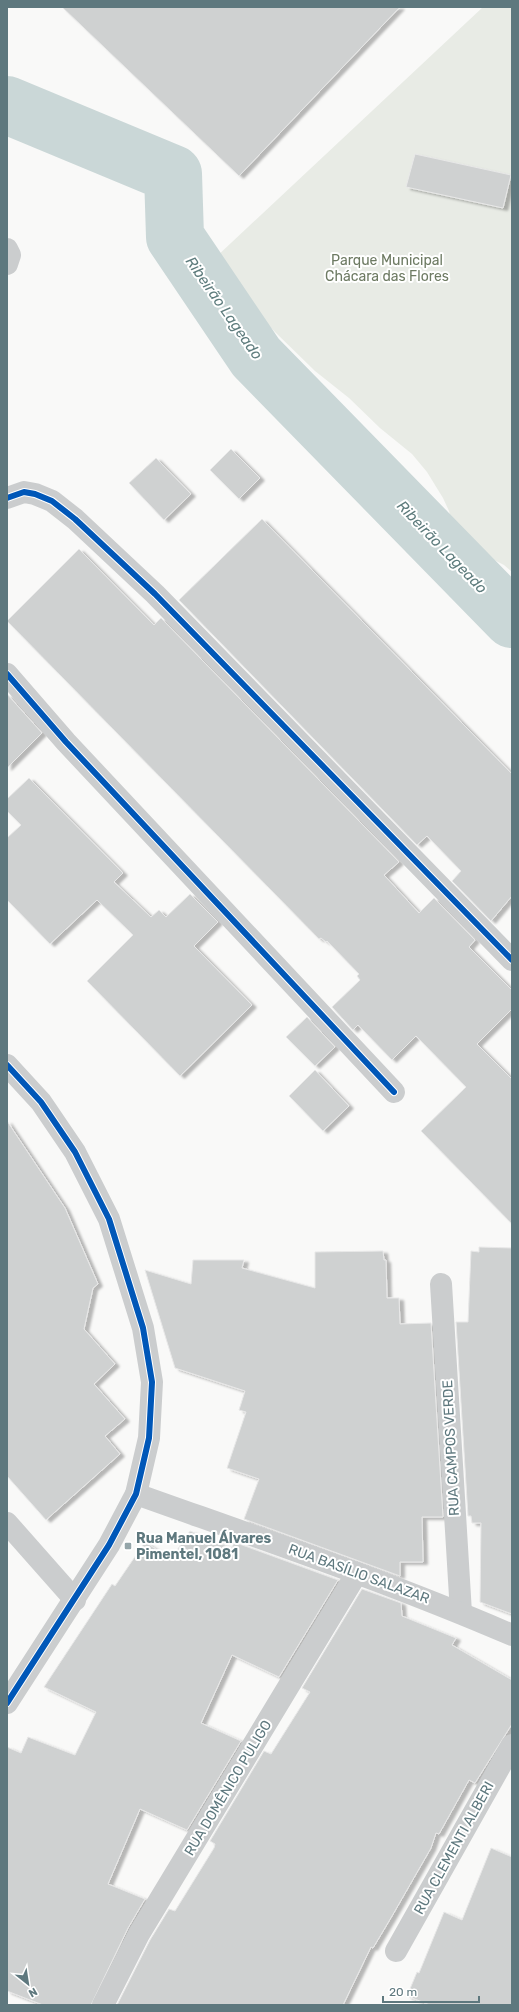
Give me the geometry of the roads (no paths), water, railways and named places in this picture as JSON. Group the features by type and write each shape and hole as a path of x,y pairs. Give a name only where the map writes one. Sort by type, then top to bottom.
{"street":[{"path":"7,249 10,254 7,264"},
{"path":"7,498 24,492 35,494 52,501 75,519 155,594 512,960"},
{"path":"7,674 66,742 394,1092"},
{"path":"7,1065 41,1102 75,1152 109,1218 143,1328 152,1382 149,1438 136,1494 109,1544 75,1600 7,1703"},
{"name":"RUA CAMPOS VERDE","path":"441,1284 461,1613"},
{"name":"RUA BASÍLIO SALAZAR","path":"136,1494 356,1572 461,1613 512,1635"},
{"path":"7,1523 75,1600"},
{"name":"RUA DOMÊNICO PULIGO","path":"103,2005 139,1934 356,1572"},
{"name":"RUA CLEMENTI ALBERI","path":"396,1951 512,1745"}],"waterway":[{"name":"Ribeirão Lageado","path":"7,105 173,174 175,237 256,357 512,619"}],"place":[{"name":"Rua Manuel Álvares Pimentel, 1081","path":"128,1546"}],"park label":[{"name":"Parque Municipal Chácara das Flores","path":"387,268"}]}
